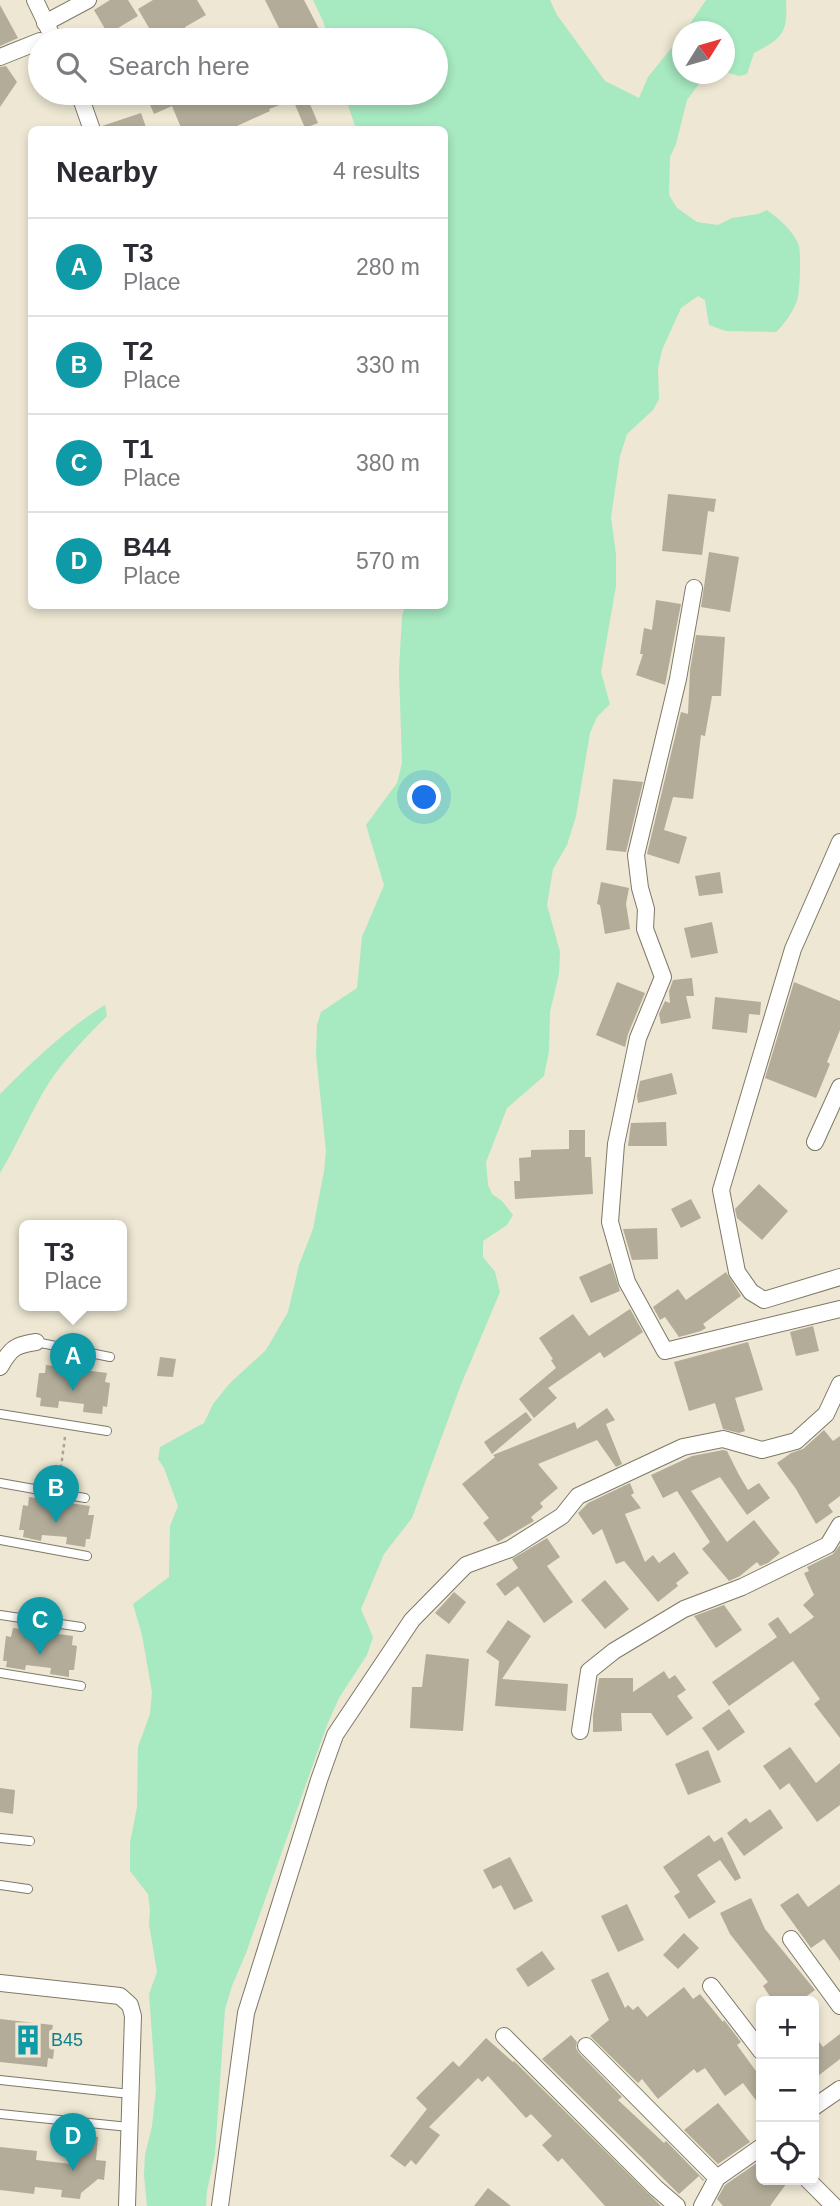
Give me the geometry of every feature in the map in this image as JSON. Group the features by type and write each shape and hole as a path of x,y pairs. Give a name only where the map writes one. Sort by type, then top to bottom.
{"street":[{"path":"35,0 44,28"},
{"path":"56,28 88,0"},
{"path":"0,57 28,44"},
{"path":"83,105 91,126"},
{"path":"694,588 678,679 636,855 646,909 645,929 663,976 638,1038 616,1144 610,1222 627,1282 665,1351 840,1309"},
{"path":"840,842 793,948 721,1190 737,1272 751,1292 764,1300 840,1278"},
{"path":"815,1142 840,1087"},
{"path":"0,1367 9,1351 21,1344 36,1342"},
{"path":"220,2206 246,2012 319,1780 335,1735 412,1620 466,1565 510,1549 562,1516 578,1496 601,1485 683,1447 723,1439 762,1450 796,1441 826,1414 840,1384"},
{"path":"580,1731 589,1671 614,1651 684,1609 742,1587 834,1542 840,1525"},
{"path":"791,1939 840,2006"},
{"path":"0,1983 120,1996 130,2005 133,2016 127,2206"},
{"path":"711,1986 756,2044"},
{"path":"504,2036 677,2206"},
{"path":"586,2046 718,2178"},
{"path":"819,2104 840,2089"},
{"path":"702,2206 718,2178 756,2151"},
{"path":"813,2185 834,2206"}],"lane":[{"path":"36,1342 110,1357"},
{"path":"0,1414 107,1431"},
{"path":"0,1483 85,1498"},
{"path":"0,1540 87,1556"},
{"path":"0,1615 81,1627"},
{"path":"0,1673 80,1686"},
{"path":"0,1838 30,1841"},
{"path":"0,1885 28,1889"},
{"path":"0,2080 121,2093"},
{"path":"0,2114 130,2127"}],"path":[{"path":"58,1493 67,1424"}],"green space":[{"path":"313,0 550,0 557,15 605,81 639,98 648,77 672,47 672,84 699,84 687,100 670,157 669,195 677,208 697,222 718,225 732,218 767,210 786,226 799,246 798,297 796,305 776,332 726,331 709,325 705,300 698,296 681,308 662,350 658,369 659,399 653,410 627,434 620,456 611,517 616,555 616,586 601,672 610,704 597,717 590,733 576,816 567,845 553,869 547,905 560,952 559,974 550,1012 549,1051 544,1076 507,1108 486,1162 488,1185 492,1194 502,1201 513,1215 507,1225 483,1241 483,1257 495,1272 500,1292 460,1387 412,1518 384,1554 361,1609 373,1637 367,1655 339,1698 327,1725 232,1986 225,2009 215,2154 206,2206 147,2206 145,2155 156,2090 149,1994 157,1972 149,1924 148,1894 130,1871 130,1843 137,1807 138,1747 150,1714 152,1692 142,1635 133,1604 169,1577 170,1526 178,1506 158,1459 160,1447 204,1423 213,1404 230,1383 266,1350 288,1312 299,1265 313,1229 324,1171 326,1151 316,1055 317,1025 321,1012 357,988 362,937 384,885 366,825 397,783 402,763 399,670 402,616 404,609 448,609 448,126 355,126 348,105 448,105 448,28 325,28"},
{"path":"706,0 786,0 786,21 781,34 754,53 747,74 739,76 735,75 735,21 692,21"},
{"path":"105,1005 107,1016 55,1074 0,1173 0,1094 63,1035"}],"building":[{"path":"110,0 128,0 138,16 118,28 104,28 94,10"},
{"path":"153,0 197,0 206,15 186,28 149,28 138,9"},
{"path":"265,0 304,0 318,28 279,28"},
{"path":"0,5 18,38 0,46"},
{"path":"6,66 17,82 0,107 0,67"},
{"path":"150,105 280,105 237,126 180,126 172,106 154,114"},
{"path":"295,105 310,105 318,123 304,126"},
{"path":"141,113 146,126 102,126"},
{"path":"668,494 716,499 714,512 708,511 702,555 662,551"},
{"path":"709,552 739,557 730,612 701,607"},
{"path":"656,600 681,604 665,685 636,675 643,654 640,654 644,628 652,630"},
{"path":"696,635 725,637 721,696 712,696 705,736 701,735 693,799 673,797 664,830 687,837 679,864 647,854 681,712 688,714 690,670"},
{"path":"613,779 643,782 626,852 606,850"},
{"path":"720,872 723,893 699,896 695,876"},
{"path":"601,882 629,888 626,904 630,929 605,934 600,905 597,904"},
{"path":"712,922 718,953 691,958 684,928"},
{"path":"692,978 694,996 686,996 691,1018 661,1024 659,1014 665,1001 670,1003 669,991 673,980"},
{"path":"617,982 645,993 625,1047 596,1035"},
{"path":"794,982 840,1001 840,1030 816,1098 765,1078"},
{"path":"715,997 761,1002 760,1015 749,1014 747,1033 712,1029"},
{"path":"672,1073 677,1094 638,1103 640,1081"},
{"path":"666,1122 667,1146 628,1146 631,1123"},
{"path":"569,1130 585,1130 585,1157 591,1157 593,1194 515,1199 514,1181 520,1181 519,1158 531,1157 531,1150 569,1149"},
{"path":"759,1184 788,1211 762,1240 737,1218 735,1209"},
{"path":"691,1199 701,1218 681,1228 671,1209"},
{"path":"657,1228 658,1259 632,1260 623,1229"},
{"path":"611,1263 620,1291 591,1303 579,1277"},
{"path":"726,1272 741,1296 703,1324 706,1328 679,1337 665,1317 660,1320 653,1307 678,1289 686,1300"},
{"path":"630,1309 643,1332 604,1358 600,1352 548,1388 557,1398 534,1418 519,1399 556,1368 539,1338 573,1314 589,1336"},
{"path":"813,1326 819,1351 796,1356 790,1332"},
{"path":"748,1342 763,1390 735,1398 745,1431 739,1433 723,1429 715,1403 689,1411 674,1362"},
{"path":"160,1357 176,1359 173,1377 157,1376"},
{"path":"46,1365 107,1373 105,1382 110,1383 107,1407 103,1406 102,1414 83,1412 84,1404 59,1401 58,1408 40,1406 41,1398 36,1397 39,1373 45,1373"},
{"path":"607,1408 615,1420 606,1424 622,1464 616,1467 597,1440 538,1464 558,1488 540,1503 543,1507 531,1517 534,1521 498,1542 483,1523 489,1518 462,1484 495,1457 493,1455 575,1422 577,1429"},
{"path":"526,1412 532,1420 492,1454 484,1442"},
{"path":"824,1430 833,1441 840,1436 840,1496 828,1505 833,1512 816,1524 777,1463 791,1453 803,1449"},
{"path":"727,1451 748,1490 759,1483 770,1498 747,1515 720,1477 691,1491 727,1542 754,1520 780,1553 768,1563 760,1566 757,1562 729,1581 702,1549 710,1542 677,1491 663,1498 651,1475 692,1456"},
{"path":"630,1483 634,1493 631,1495 641,1508 625,1514 645,1562 653,1555 659,1563 674,1552 689,1573 658,1602 624,1561 616,1564 602,1529 593,1535 578,1513 588,1503"},
{"path":"29,1497 90,1506 88,1515 94,1515 90,1539 86,1539 85,1547 66,1544 67,1537 42,1535 41,1541 23,1537 24,1530 19,1530 23,1505 28,1506"},
{"path":"547,1538 560,1557 547,1566 573,1602 544,1623 518,1586 505,1596 496,1584 518,1568 512,1559"},
{"path":"840,1545 840,1738 814,1704 820,1699 793,1661 729,1706 712,1682 777,1637 768,1624 778,1617 790,1634 814,1617 803,1605 814,1595 804,1573 809,1571 807,1567 833,1554"},
{"path":"605,1580 629,1609 605,1629 581,1600"},
{"path":"454,1592 466,1602 449,1624 435,1613"},
{"path":"724,1605 742,1630 716,1648 694,1616"},
{"path":"508,1620 531,1636 502,1679 568,1684 566,1711 495,1706 499,1661 486,1652"},
{"path":"13,1628 73,1636 72,1645 77,1646 74,1670 69,1670 69,1677 50,1674 51,1668 26,1665 25,1670 6,1667 7,1661 3,1661 6,1636 11,1637"},
{"path":"426,1654 469,1659 463,1731 410,1728 412,1687 422,1687"},
{"path":"664,1671 669,1679 675,1675 686,1690 677,1696 693,1718 667,1736 651,1713 621,1713 622,1731 593,1732 599,1678 633,1678 633,1692"},
{"path":"729,1709 745,1732 718,1751 702,1728"},
{"path":"790,1747 816,1783 840,1763 840,1805 817,1822 789,1783 780,1790 763,1766"},
{"path":"708,1750 721,1782 688,1795 675,1764"},
{"path":"0,1788 15,1790 13,1814 0,1812"},
{"path":"770,1809 783,1828 744,1856 727,1833 746,1818 750,1823"},
{"path":"709,1835 714,1842 722,1837 741,1878 735,1881 720,1860 697,1875 716,1902 689,1919 674,1896 680,1892 663,1867"},
{"path":"510,1857 533,1901 514,1910 501,1885 493,1889 483,1870"},
{"path":"840,1884 840,1961 824,1939 811,1948 780,1905 798,1893 808,1907"},
{"path":"751,1898 765,1929 815,1990 807,1996 770,1996 763,1986 768,1982 730,1934 720,1913"},
{"path":"627,1904 644,1940 618,1952 601,1916"},
{"path":"684,1933 699,1948 678,1969 663,1955"},
{"path":"542,1951 555,1969 528,1987 516,1969"},
{"path":"608,1972 625,2008 628,2005 633,2010 638,2006 647,2017 684,1987 693,1999 700,1994 741,2042 737,2045 756,2071 756,2100 743,2083 725,2096 705,2068 697,2073 694,2069 658,2099 642,2079 638,2083 590,2036 609,2020 591,1980"},
{"name":"B45","path":"0,2019 53,2025 52,2031 56,2032 53,2059 48,2058 47,2067 0,2062"},
{"path":"840,2034 840,2059 819,2075 819,2042 823,2047"},
{"path":"571,2035 577,2042 579,2053 622,2097 618,2100 664,2143 666,2141 704,2180 703,2181 699,2176 679,2194 542,2059"},
{"path":"486,2038 514,2061 661,2206 605,2206 562,2158 558,2162 542,2145 552,2136 531,2114 526,2118 488,2076 482,2082 478,2078 429,2127 440,2135 416,2165 411,2160 405,2167 390,2156 427,2109 416,2098 453,2061 459,2067"},
{"path":"718,2103 750,2142 718,2164 684,2130"},
{"path":"74,2134 98,2137 96,2160 106,2161 104,2180 98,2179 81,2193 80,2199 61,2197 62,2190 35,2187 34,2194 0,2190 0,2147 37,2151 36,2160 71,2164"},
{"path":"756,2163 756,2185 785,2185 770,2206 723,2206 717,2199 725,2185"},
{"path":"488,2188 511,2206 474,2206"}],"place":[{"name":"T3","path":"73,1391"},
{"name":"T2","path":"56,1523"},
{"name":"T1","path":"40,1655"},
{"name":"B45","path":"28,2040"},
{"name":"B44","path":"73,2171"}]}
